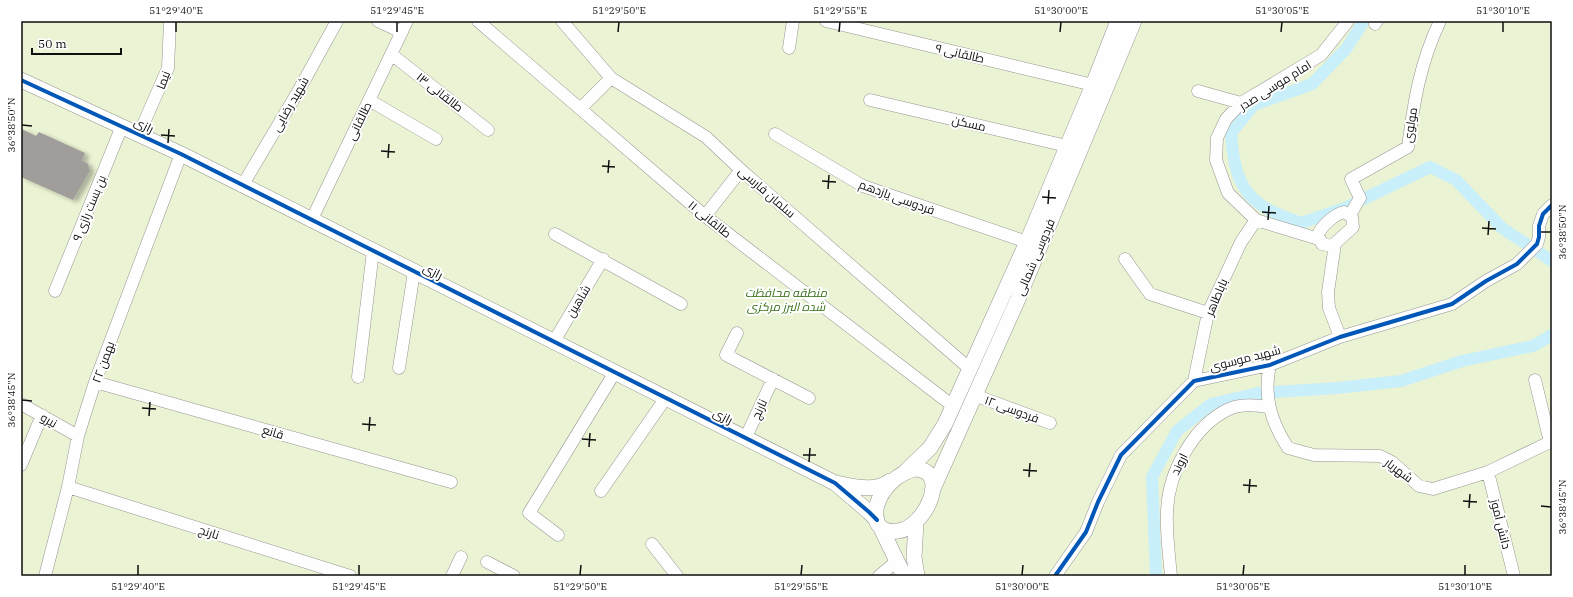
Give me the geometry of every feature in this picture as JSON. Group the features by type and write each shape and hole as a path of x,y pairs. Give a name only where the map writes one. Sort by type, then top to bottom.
{"street":[{"name":"نیما","path":"139,134 168,68 170,21"},
{"name":"شهید رضایی","path":"242,186 306,78 336,21"},
{"path":"378,21 402,32"},
{"name":"طالقانی","path":"311,221 407,21"},
{"name":"طالقانی ۱۱","path":"478,21 705,216 953,406"},
{"name":"سلمان فارسی","path":"562,21 611,78 706,137 741,170 970,369"},
{"path":"789,48 793,21"},
{"name":"طالقانی ۹","path":"826,21 1093,85"},
{"name":"فردوسی شمالی","path":"902,473 930,448 945,424 1027,242 1093,85 1118,21"},
{"name":"فردوسی شمالی","path":"932,491 1018,299 1134,21"},
{"name":"امام موسی صدر","path":"1335,244 1325,246 1319,238 1256,220 1228,193 1216,160 1217,138 1226,119 1241,103 1321,55 1348,21"},
{"name":"مولوی","path":"1350,215 1360,198 1351,179 1408,147 1414,101 1422,65 1440,21"},
{"name":"طالقانی ۱۳","path":"391,54 488,130"},
{"path":"581,108 611,78"},
{"name":"رازی","path":"21,80 181,154 553,343 835,483"},
{"path":"1198,91 1241,103"},
{"path":"369,100 436,140"},
{"name":"مسکن","path":"870,100 1067,146"},
{"name":"بن بست رازی ۹","path":"55,291 122,126"},
{"name":"فردوسی یازدهم","path":"775,134 863,186 1027,242"},
{"name":"۲۲ بهمن","path":"45,576 68,487 78,436 95,382 181,154"},
{"path":"705,216 741,170"},
{"name":"شهید موسوی","path":"1194,381 1270,365 1340,337 1452,304 1522,259 1537,244 1539,237 1539,226 1543,214 1552,205"},
{"path":"1319,238 1321,229 1337,215 1344,212 1350,215 1354,220 1353,227 1335,244 1328,292 1329,308 1340,337"},
{"name":"باباطاهر","path":"1194,381 1208,313 1241,242 1256,220"},
{"path":"555,234 603,259 681,304"},
{"path":"358,377 373,251"},
{"name":"شاهین","path":"553,343 603,259"},
{"path":"1125,259 1150,294 1208,313"},
{"path":"399,368 414,272"},
{"path":"737,333 726,355 809,398"},
{"name":"شهریار","path":"1270,365 1267,378 1268,403 1278,432 1288,448 1314,455 1380,456 1392,462 1419,486 1433,489 1488,472 1551,441"},
{"path":"558,535 529,513 614,372"},
{"name":"نارنج","path":"745,438 773,379"},
{"path":"1535,380 1551,441"},
{"path":"1055,576 1086,532 1098,502 1121,455 1194,381"},
{"name":"قانع","path":"95,382 451,482"},
{"name":"فردوسی ۱۲","path":"974,395 1050,423"},
{"path":"601,491 665,399"},
{"name":"اروند","path":"1171,576 1166,512 1171,480 1184,452 1208,424 1230,409 1268,403"},
{"name":"نیرو","path":"21,404 78,436"},
{"path":"21,464 42,415"},
{"path":"835,483 859,487 883,486 902,473 924,469 930,474 932,491 925,512 916,523 900,531 891,532 879,524"},
{"name":"دانش آموز","path":"1488,472 1514,576"},
{"path":"879,524 877,501 882,492 902,473"},
{"path":"835,483 869,512 879,524 904,576"},
{"name":"نارنج","path":"68,487 350,576"},
{"path":"916,523 914,557 917,576"},
{"path":"652,544 677,576"},
{"path":"452,576 461,557"},
{"path":"879,576 897,561"},
{"path":"486,562 514,576"}],"green space":[{"name":"منطقه محافظت شده البرز مرکزی","path":"21,21 1552,21 1552,576 21,576"}],"building":[{"path":"22,129 36,136 39,132 85,153 82,160 88,164 90,171 73,200 21,177"}],"waterway":[{"path":"1364,21 1346,49 1312,84 1254,105 1231,133 1237,173 1246,190 1265,208 1301,223 1345,208 1430,167 1456,180 1502,228 1552,261"},
{"path":"1156,576 1152,477 1177,431 1211,404 1258,393 1337,388 1401,381 1462,361 1533,346 1552,335"}],"cycle path":[{"path":"21,80 181,154 835,483 877,520"},
{"path":"1055,576 1086,532 1098,502 1121,455 1194,381 1270,365 1340,337 1452,304 1486,281 1517,264 1537,244 1539,237 1539,226 1543,214 1552,205"}]}
